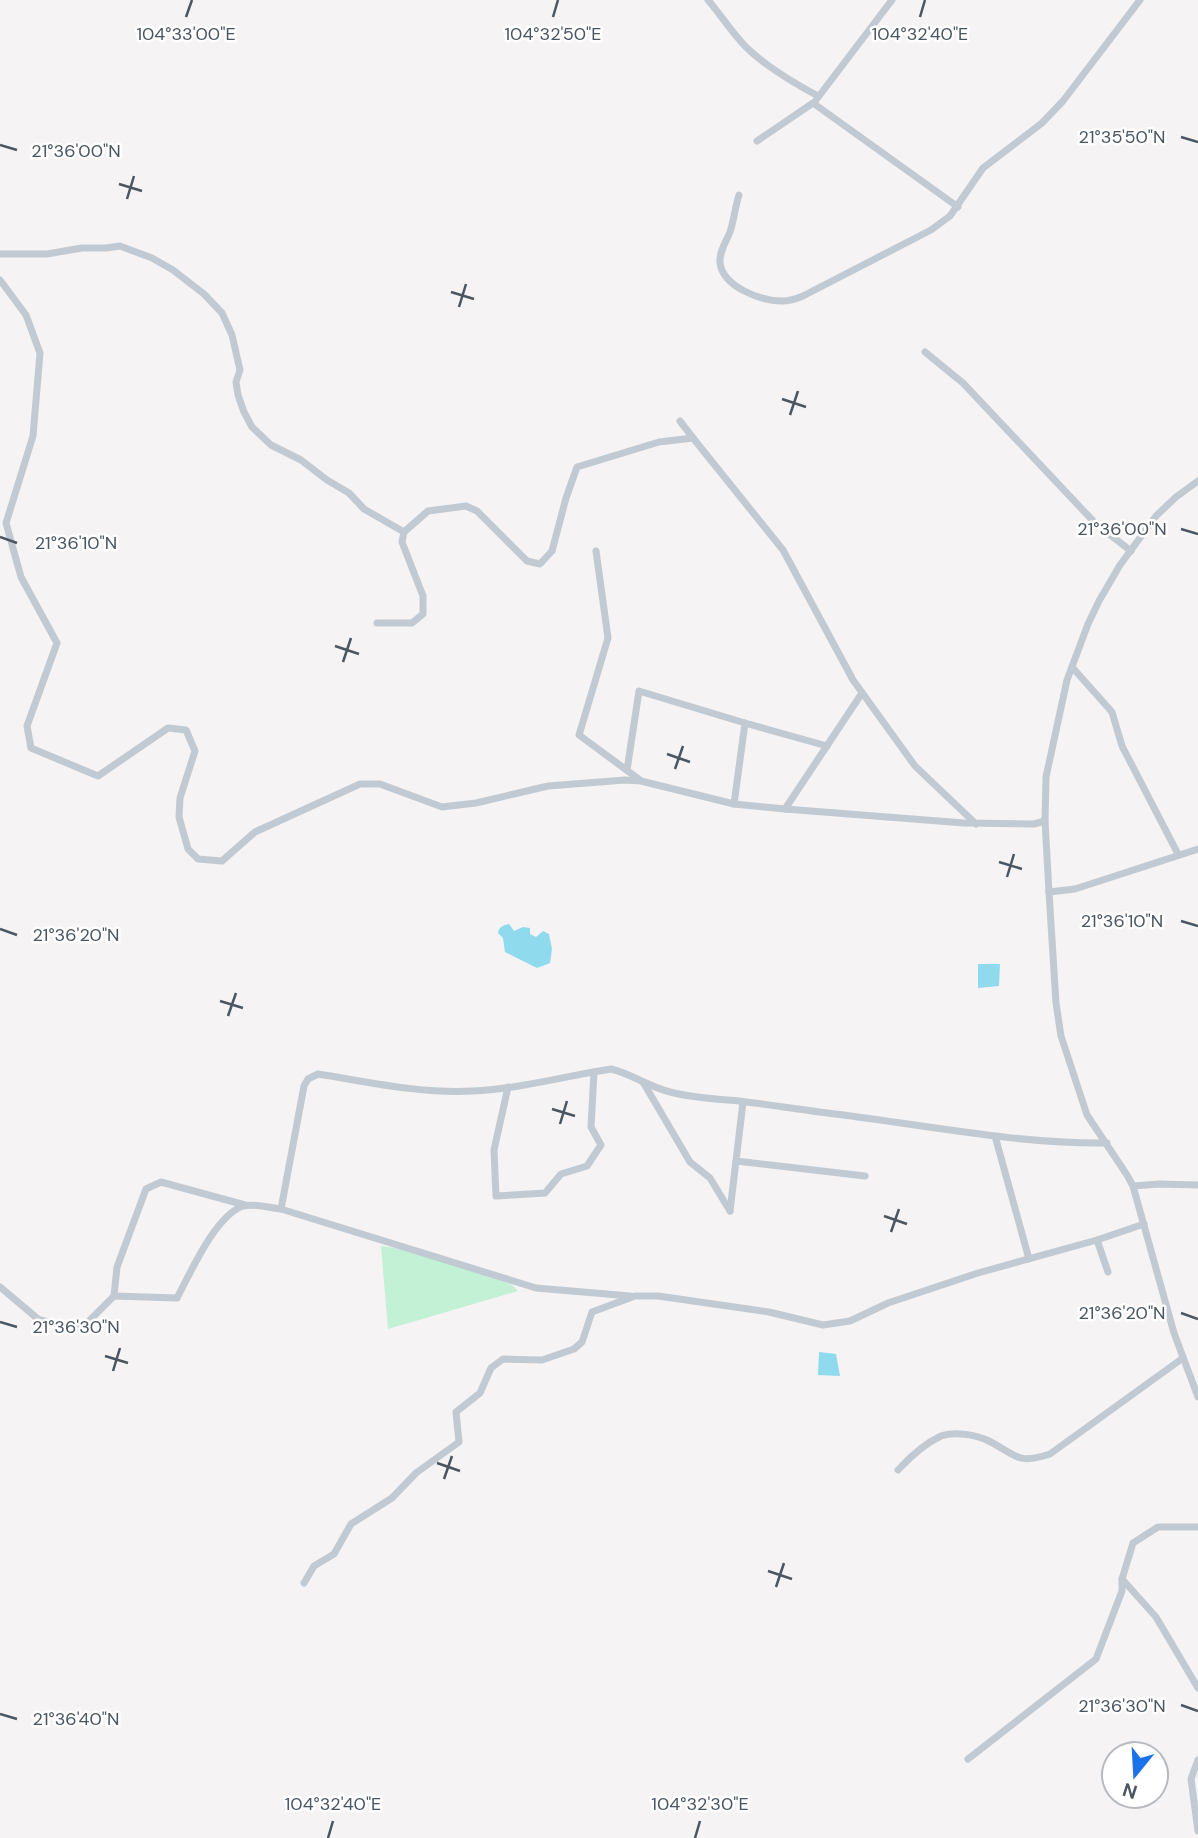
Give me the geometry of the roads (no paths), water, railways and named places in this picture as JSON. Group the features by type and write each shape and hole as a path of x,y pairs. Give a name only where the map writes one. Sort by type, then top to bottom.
{"street":[{"path":"708,0 757,57 804,89 958,207"},
{"path":"757,141 816,100 892,0"},
{"path":"739,195 729,234 722,248 722,268 731,281 747,293 760,298 787,301 803,296 930,230 950,216 983,168 1042,124 1063,101 1140,0"},
{"path":"0,254 47,254 82,248 120,246 152,258 173,270 204,294 222,313 232,335 240,370 236,382 239,395 252,427 271,445 301,460 349,493 364,509 404,532"},
{"path":"0,280 26,315 40,353 33,436 6,523 21,577 57,643 27,726 30,748 99,776 167,729 186,730 195,751 180,798 179,817 187,849 198,859 222,862 255,832 360,784 380,784 442,807 477,803 548,786 625,780 641,781 734,804 785,809 976,824 1034,824 1045,821"},
{"path":"925,352 963,383 1104,532 1131,551"},
{"path":"680,421 783,550 853,680 915,766 976,824"},
{"path":"377,623 412,624 423,614 423,596 402,542 404,532 428,510 466,506 477,511 527,561 540,564 552,551 577,467 659,442 693,438"},
{"path":"1198,481 1175,497 1156,516 1109,582 1088,624 1060,704 1046,777 1045,821 1056,1003 1061,1036 1087,1115 1133,1186 1174,1333 1198,1397"},
{"path":"596,551 608,638 579,735 641,781"},
{"path":"1072,667 1112,712 1122,747 1178,854"},
{"path":"627,771 639,691 827,746"},
{"path":"785,809 862,693"},
{"path":"734,804 745,723"},
{"path":"1049,892 1075,889 1198,849"},
{"path":"281,1209 304,1086 308,1079 318,1074 447,1091 488,1090 611,1069 670,1092 695,1097 995,1136 1107,1143"},
{"path":"508,1087 494,1150 496,1196 545,1193 561,1174 587,1166 601,1145 592,1127 594,1072"},
{"path":"642,1081 690,1162 710,1178 730,1211 743,1102"},
{"path":"995,1136 1029,1259"},
{"path":"736,1161 865,1176"},
{"path":"0,1287 38,1319 73,1329 87,1322 114,1296 117,1267 146,1189 161,1182 246,1205 281,1209 536,1288 658,1296 769,1312 823,1325 850,1321 888,1303 978,1273 1144,1224"},
{"path":"1133,1186 1198,1185"},
{"path":"114,1296 177,1298 211,1235 232,1212 246,1205"},
{"path":"1097,1240 1108,1272"},
{"path":"304,1583 314,1566 334,1554 351,1524 392,1498 416,1473 459,1442 456,1412 480,1392 491,1368 503,1359 542,1360 575,1349 582,1342 592,1312 635,1296"},
{"path":"898,1470 931,1442 948,1434 970,1435 988,1440 1016,1458 1033,1460 1050,1454 1183,1359"},
{"path":"968,1759 1096,1659 1122,1591 1122,1579 1133,1543 1158,1527 1198,1527"},
{"path":"1122,1579 1156,1617 1198,1688"},
{"path":"1198,1760 1191,1779 1198,1831"}],"water":[{"path":"509,924 514,931 523,927 530,928 530,934 536,937 543,931 549,934 552,949 550,963 537,968 505,952 503,938 498,933 499,929"},
{"path":"978,964 1000,964 999,986 978,988"},
{"path":"819,1352 836,1354 840,1376 818,1375"}]}
